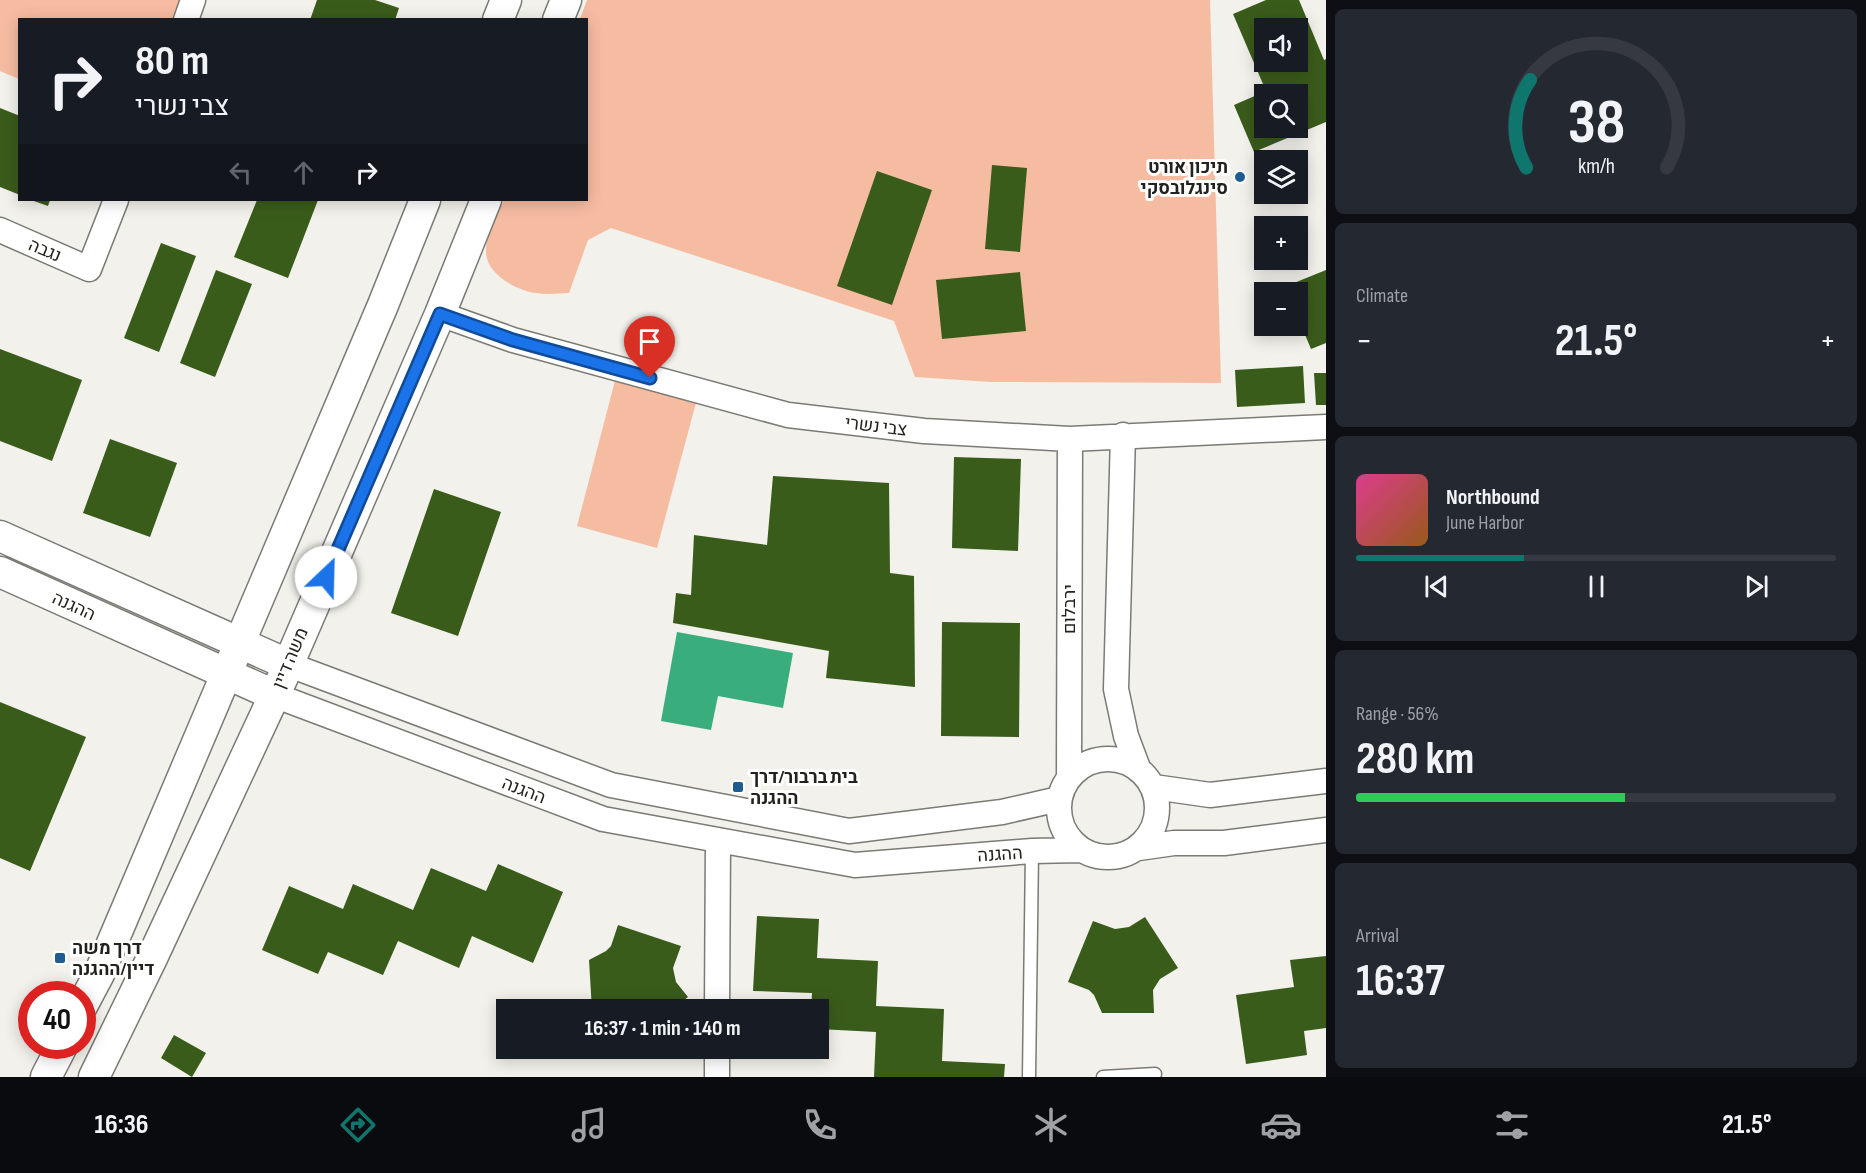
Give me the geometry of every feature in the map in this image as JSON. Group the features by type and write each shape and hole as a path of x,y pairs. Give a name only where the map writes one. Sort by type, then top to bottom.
{"street":[{"path":"187,18 193,0"},
{"path":"499,18 506,0"},
{"path":"559,18 566,0"},
{"name":"נגבה","path":"0,230 89,269 116,201"},
{"path":"95,981 227,675 426,201"},
{"name":"משה דיין","path":"94,1077 274,695 440,314 486,201"},
{"name":"צבי נשרי","path":"440,314 513,340 788,415 924,431 1070,440 1123,435 1326,427"},
{"path":"1123,435 1116,688 1126,736 1138,768 1154,787 1158,810 1156,823 1149,837 1139,848"},
{"name":"ירבלום","path":"1064,788 1070,440"},
{"name":"ההגנה","path":"0,536 287,664 611,785 849,831 1002,812 1064,788"},
{"name":"ההגנה","path":"0,572 274,695 603,819 855,865 1032,851 1082,850"},
{"path":"1138,768 1125,761 1109,759 1094,761 1080,767 1064,788 1059,813 1062,827 1070,840 1082,850 1095,856 1110,858 1125,855 1139,848 1174,843 1224,843 1326,830"},
{"path":"1154,787 1210,795 1326,781"},
{"path":"717,999 718,840"},
{"path":"46,1077 55,1059"},
{"path":"717,1059 717,1077"}],"lane":[{"path":"1029,1077 1032,851"},
{"path":"1103,1077 1155,1074"}],"shaded area":[{"path":"0,0 193,0 186,18 18,18 18,79 0,71"},
{"path":"587,0 1210,0 1221,383 991,382 915,377 894,321 611,228 588,240 569,293 541,294 512,285 491,267 486,252 489,232 504,201 588,201 588,18 580,18"},
{"path":"616,377 697,399 657,548 577,526"},
{"path":"677,632 793,653 783,708 718,696 711,730 661,721"}],"building":[{"path":"317,0 375,0 399,8 396,18 311,18"},
{"path":"1266,0 1299,0 1306,18 1254,18 1254,63 1233,14"},
{"path":"1308,22 1324,60 1326,59 1326,122 1308,130 1308,84 1263,84 1258,72 1308,72"},
{"path":"1254,96 1254,138 1288,138 1254,150 1254,152 1234,105"},
{"path":"0,108 18,115 18,194 0,187"},
{"path":"992,165 1027,168 1020,252 985,249"},
{"path":"877,171 932,190 892,305 837,286"},
{"path":"34,201 50,201 48,206"},
{"path":"257,201 318,201 288,278 234,257"},
{"path":"161,243 196,256 159,352 124,338"},
{"path":"216,270 252,284 215,377 180,363"},
{"path":"1326,270 1326,343 1311,349 1306,336 1308,336 1308,282 1296,282"},
{"path":"1020,272 1026,331 942,339 936,280"},
{"path":"0,349 82,380 52,461 0,441"},
{"path":"1303,366 1305,403 1237,407 1235,370"},
{"path":"1314,373 1326,373 1326,405 1316,405"},
{"path":"110,439 177,463 150,537 83,513"},
{"path":"954,457 1021,459 1018,551 952,548"},
{"path":"773,476 889,483 890,573 914,576 915,687 826,678 829,651 673,623 676,593 691,595 694,535 767,545"},
{"path":"434,489 501,512 458,636 391,613"},
{"path":"942,622 1020,623 1019,737 941,736"},
{"path":"0,702 86,737 30,871 0,858"},
{"path":"498,864 563,892 533,963 472,936 459,968 398,941 383,975 328,952 318,974 262,950 289,886 343,909 353,884 413,910 431,868 486,891"},
{"path":"757,916 819,919 817,958 878,961 876,1006 944,1009 942,1061 1005,1064 1004,1077 874,1077 876,1032 829,1030 829,999 812,999 812,993 753,991"},
{"path":"1145,917 1178,968 1160,979 1153,990 1154,1013 1102,1013 1094,995 1089,990 1068,982 1093,921 1115,929 1129,927"},
{"path":"618,925 681,946 673,968 676,982 688,997 685,999 591,999 589,960 611,946"},
{"path":"1326,956 1326,1028 1304,1031 1307,1055 1246,1064 1236,995 1294,987 1290,960"},
{"path":"174,1035 206,1053 192,1077 161,1058"}],"place":[{"name":"תיכון אורט סינגלובסקי","path":"1240,177"},
{"name":"בית ברבור/דרך ההגנה","path":"738,787"},
{"name":"דרך משה דיין/ההגנה","path":"60,958"}],"route":[{"path":"326,577 440,314 513,340 650,378"}]}
